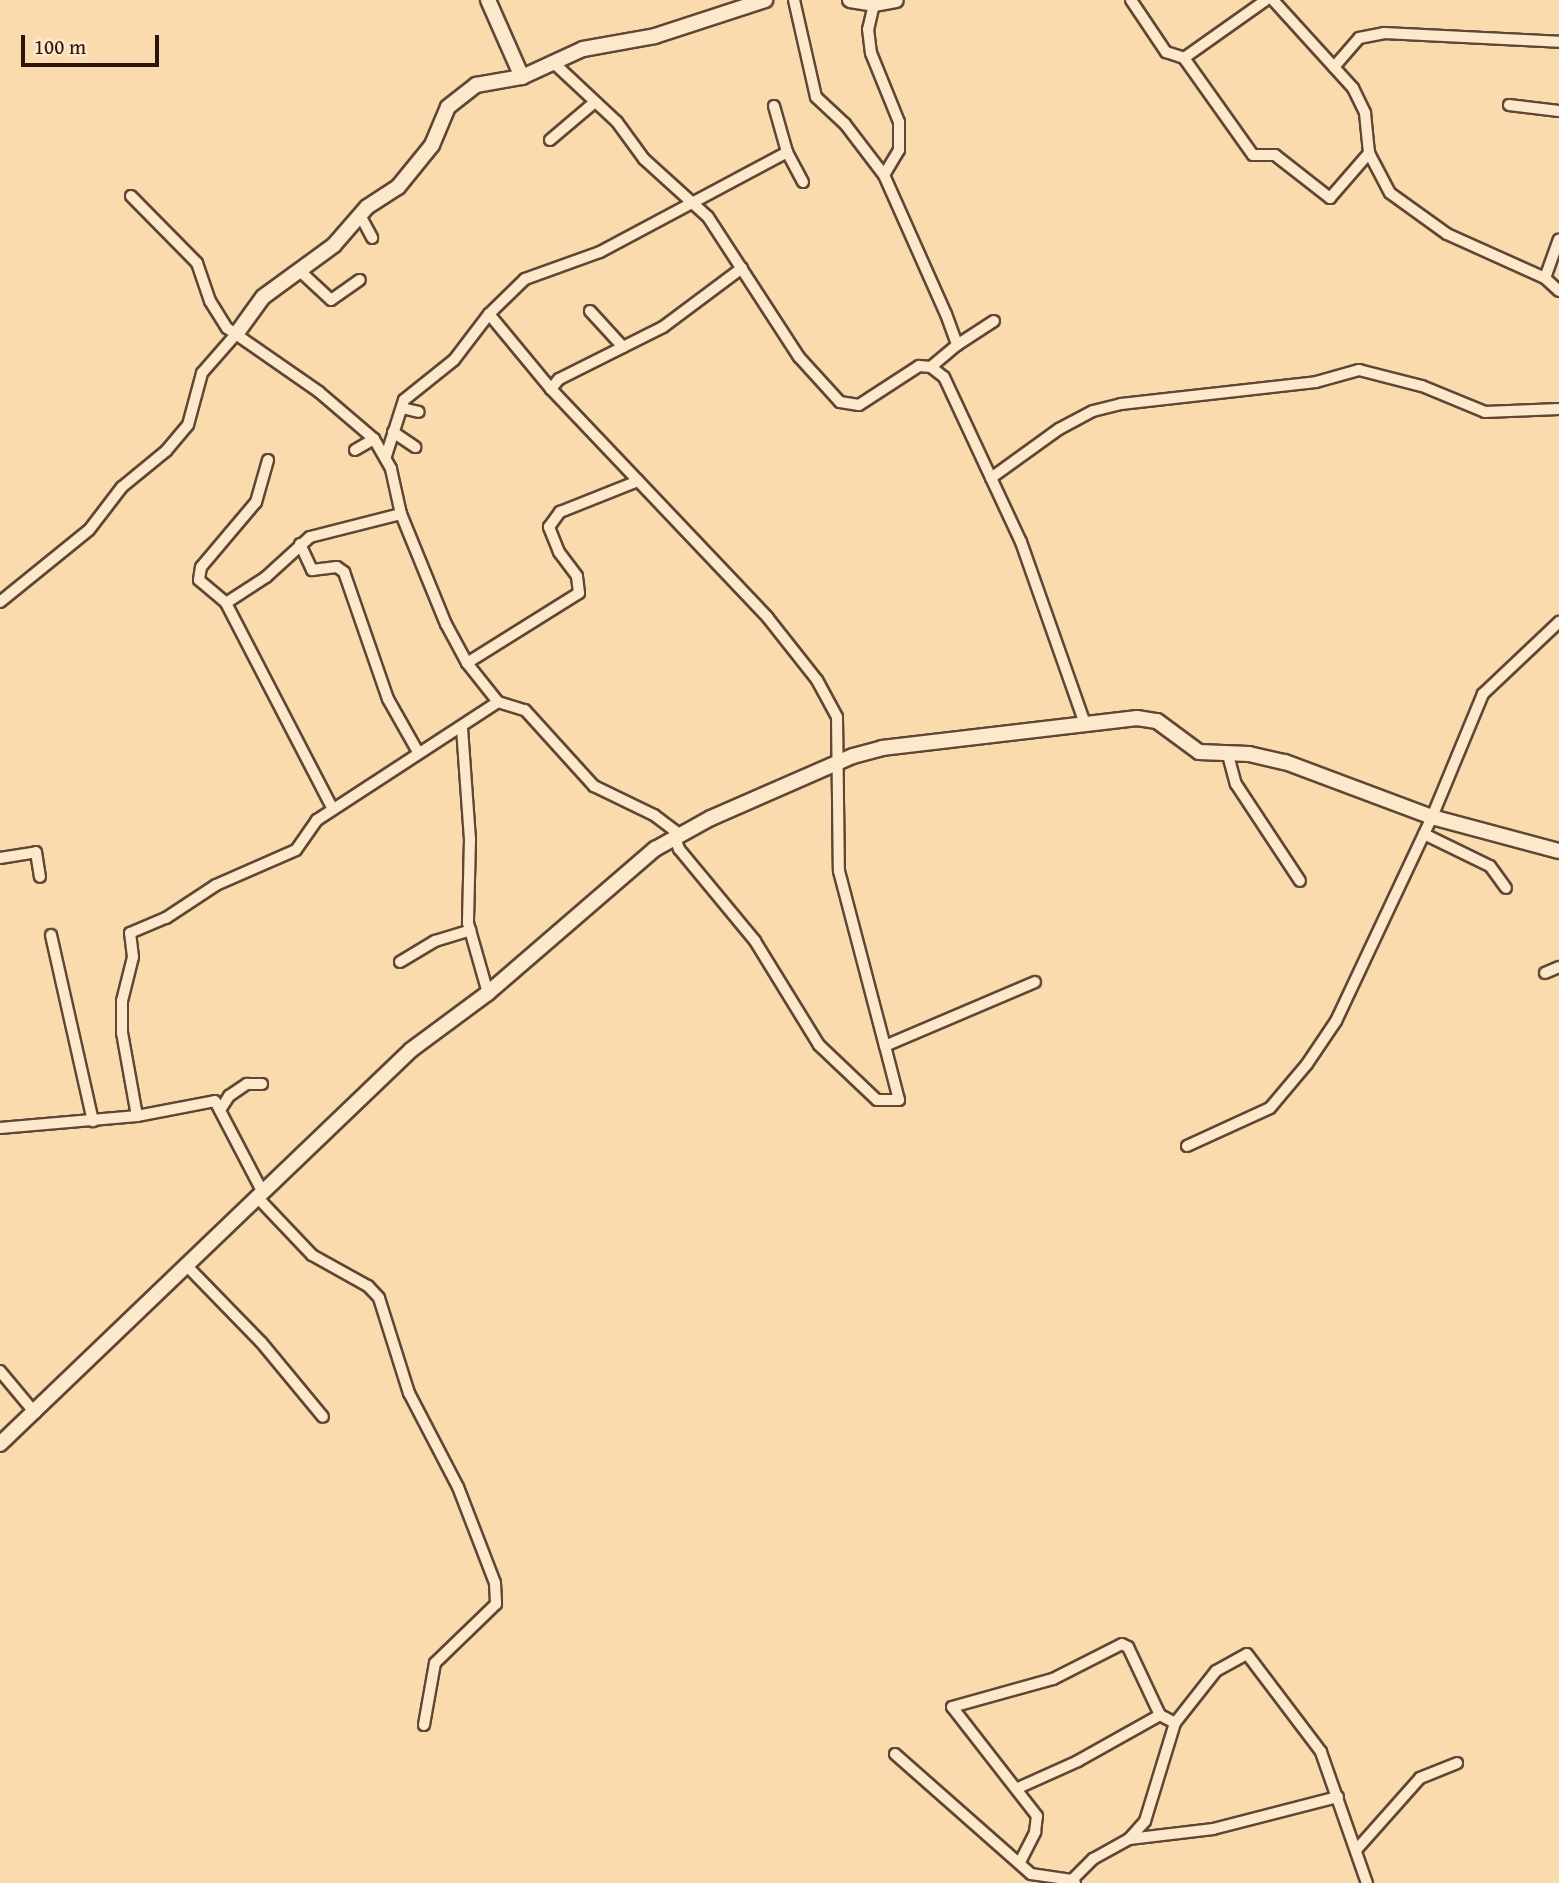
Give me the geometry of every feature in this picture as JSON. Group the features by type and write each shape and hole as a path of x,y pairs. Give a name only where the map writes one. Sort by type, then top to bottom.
{"street":[{"path":"488,0 522,77"},
{"path":"0,602 89,530 122,487 166,451 188,425 202,373 237,333 263,297 301,272 360,215 412,173 432,145 448,107 476,85 522,77 556,65 583,49 653,43 765,0"},
{"path":"794,0 816,97 845,124 884,175 957,345"},
{"path":"850,0 874,4 896,0"},
{"path":"1131,0 1166,52 1184,58 1254,155 1275,155 1330,198 1369,153"},
{"path":"1184,58 1266,0"},
{"path":"1273,0 1353,88 1365,113 1369,153 1390,193 1447,234 1545,278 1559,291"},
{"path":"874,4 868,30 871,53 899,122 899,150 884,175"},
{"path":"1334,67 1359,38 1384,33 1559,43"},
{"path":"556,65 595,102 644,159 708,217 799,357 840,402 859,405 919,366 931,367 944,377 1021,542 1086,724"},
{"path":"550,140 595,102"},
{"path":"1509,105 1559,111"},
{"path":"774,106 787,152 803,182"},
{"path":"386,457 404,400 454,360 489,314 525,279 600,252 689,201 787,152"},
{"path":"131,196 197,263 210,301 227,328 319,392 374,439 386,457 401,514 467,663 498,702 525,710 594,786 654,815 678,836 679,849 755,941 819,1045 877,1100 899,1100 839,871 836,717 817,680 768,618 551,389 489,314"},
{"path":"360,215 372,238"},
{"path":"1545,278 1559,239"},
{"path":"551,389 559,379 663,327 742,268"},
{"path":"301,272 331,300 360,280"},
{"path":"590,311 623,347"},
{"path":"931,367 957,345 994,321"},
{"path":"991,478 1059,429 1093,411 1121,404 1316,382 1359,370 1411,382 1485,412 1559,409"},
{"path":"402,408 419,412"},
{"path":"393,432 415,447"},
{"path":"355,450 374,439"},
{"path":"268,460 256,502 201,567 199,580 226,603 333,809"},
{"path":"467,663 579,593 577,576 559,552 549,527 560,512 638,481"},
{"path":"226,603 266,577 310,537 401,514"},
{"path":"300,544 312,570 337,567 344,572 388,699 418,752"},
{"path":"1187,1146 1270,1108 1291,1086 1336,1021 1432,817 1483,694 1559,622"},
{"path":"137,1116 122,1033 122,1001 133,957 130,933 166,918 216,885 296,850 306,832 333,809 418,752 462,728 498,702"},
{"path":"0,1444 411,1050 488,993 655,849 838,762 882,748 1086,724 1157,721 1199,752 1285,762 1432,817 1559,851"},
{"path":"462,728 470,929 488,993"},
{"path":"1228,755 1236,784 1300,881"},
{"path":"1424,834 1490,866 1506,888"},
{"path":"0,858 36,852 40,877"},
{"path":"400,962 435,941 470,929"},
{"path":"51,935 93,1121"},
{"path":"1545,974 1559,967"},
{"path":"885,1046 1035,982"},
{"path":"220,1110 229,1096 247,1084 262,1084"},
{"path":"0,1128 137,1116 209,1100 220,1110 259,1194 312,1255 368,1286 379,1298 409,1393 458,1487 495,1583 496,1604 435,1663 424,1725"},
{"path":"186,1265 261,1342 323,1417"},
{"path":"0,1371 35,1413"},
{"path":"1020,1862 1037,1824 1034,1809 952,1707 1053,1679 1122,1644 1128,1647 1160,1715 1175,1723"},
{"path":"895,1754 1037,1877 1074,1882 1093,1859 1129,1839 1145,1821 1175,1723 1216,1671 1247,1654 1321,1752 1367,1883"},
{"path":"1018,1788 1078,1761 1160,1715"},
{"path":"1357,1849 1420,1778 1457,1763"},
{"path":"1129,1839 1213,1829 1338,1797"}]}
